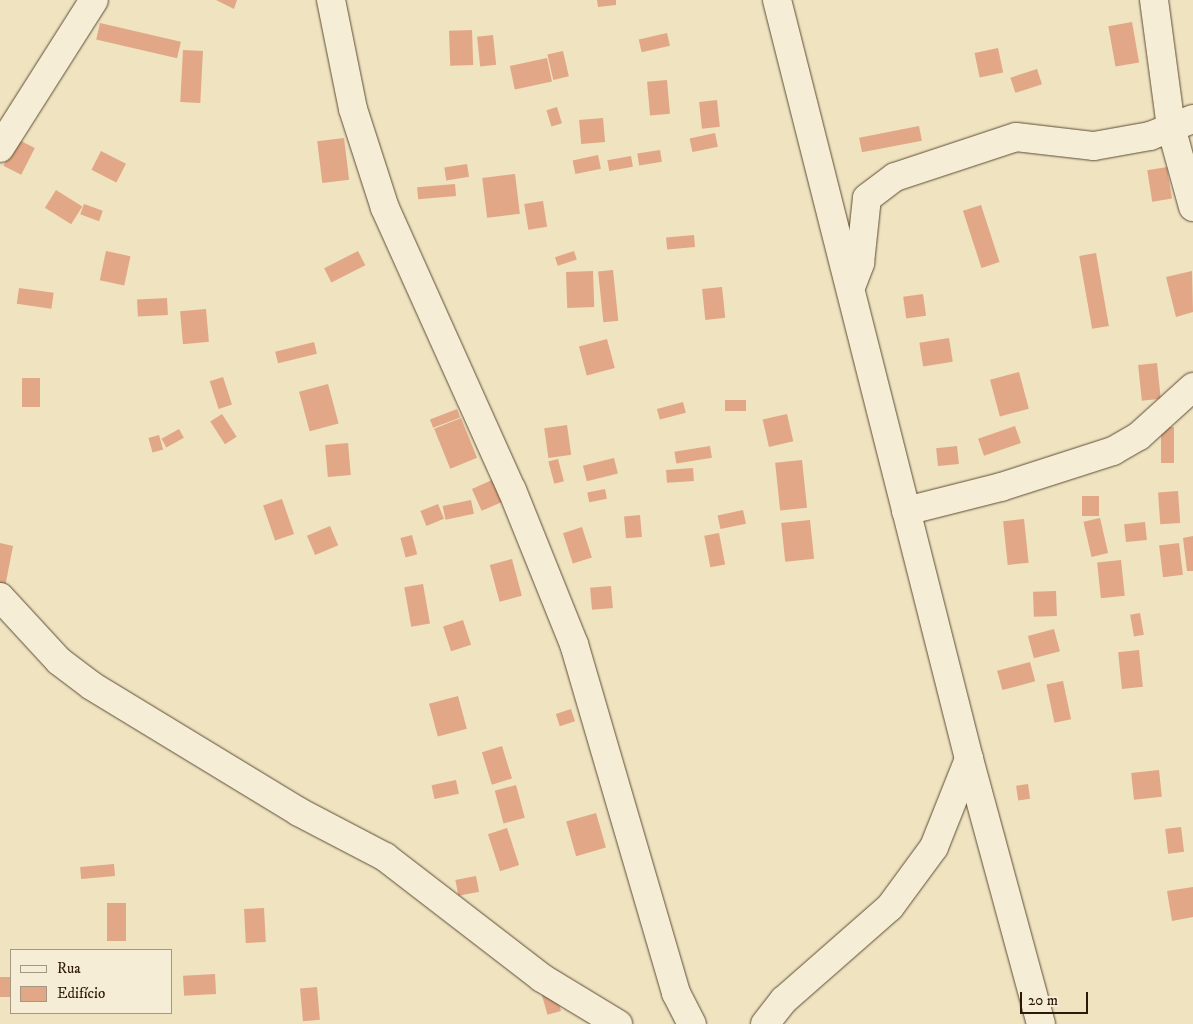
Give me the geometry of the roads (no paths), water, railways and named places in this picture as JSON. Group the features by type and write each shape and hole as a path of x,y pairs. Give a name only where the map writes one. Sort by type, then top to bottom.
{"street":[{"path":"0,148 94,0"},
{"path":"331,0 353,109 385,208 512,490 574,644 676,993 692,1024"},
{"path":"777,0 969,759 1042,1024"},
{"path":"1154,0 1182,123 1193,207"},
{"path":"850,289 860,263 867,198 895,177 1016,137 1094,146 1182,123"},
{"path":"906,511 1001,488 1113,451 1139,436 1193,387"},
{"path":"0,597 59,661 92,686 299,812 385,857 542,978 618,1024"},
{"path":"765,1024 784,1000 890,907 934,847 969,759"}]}
